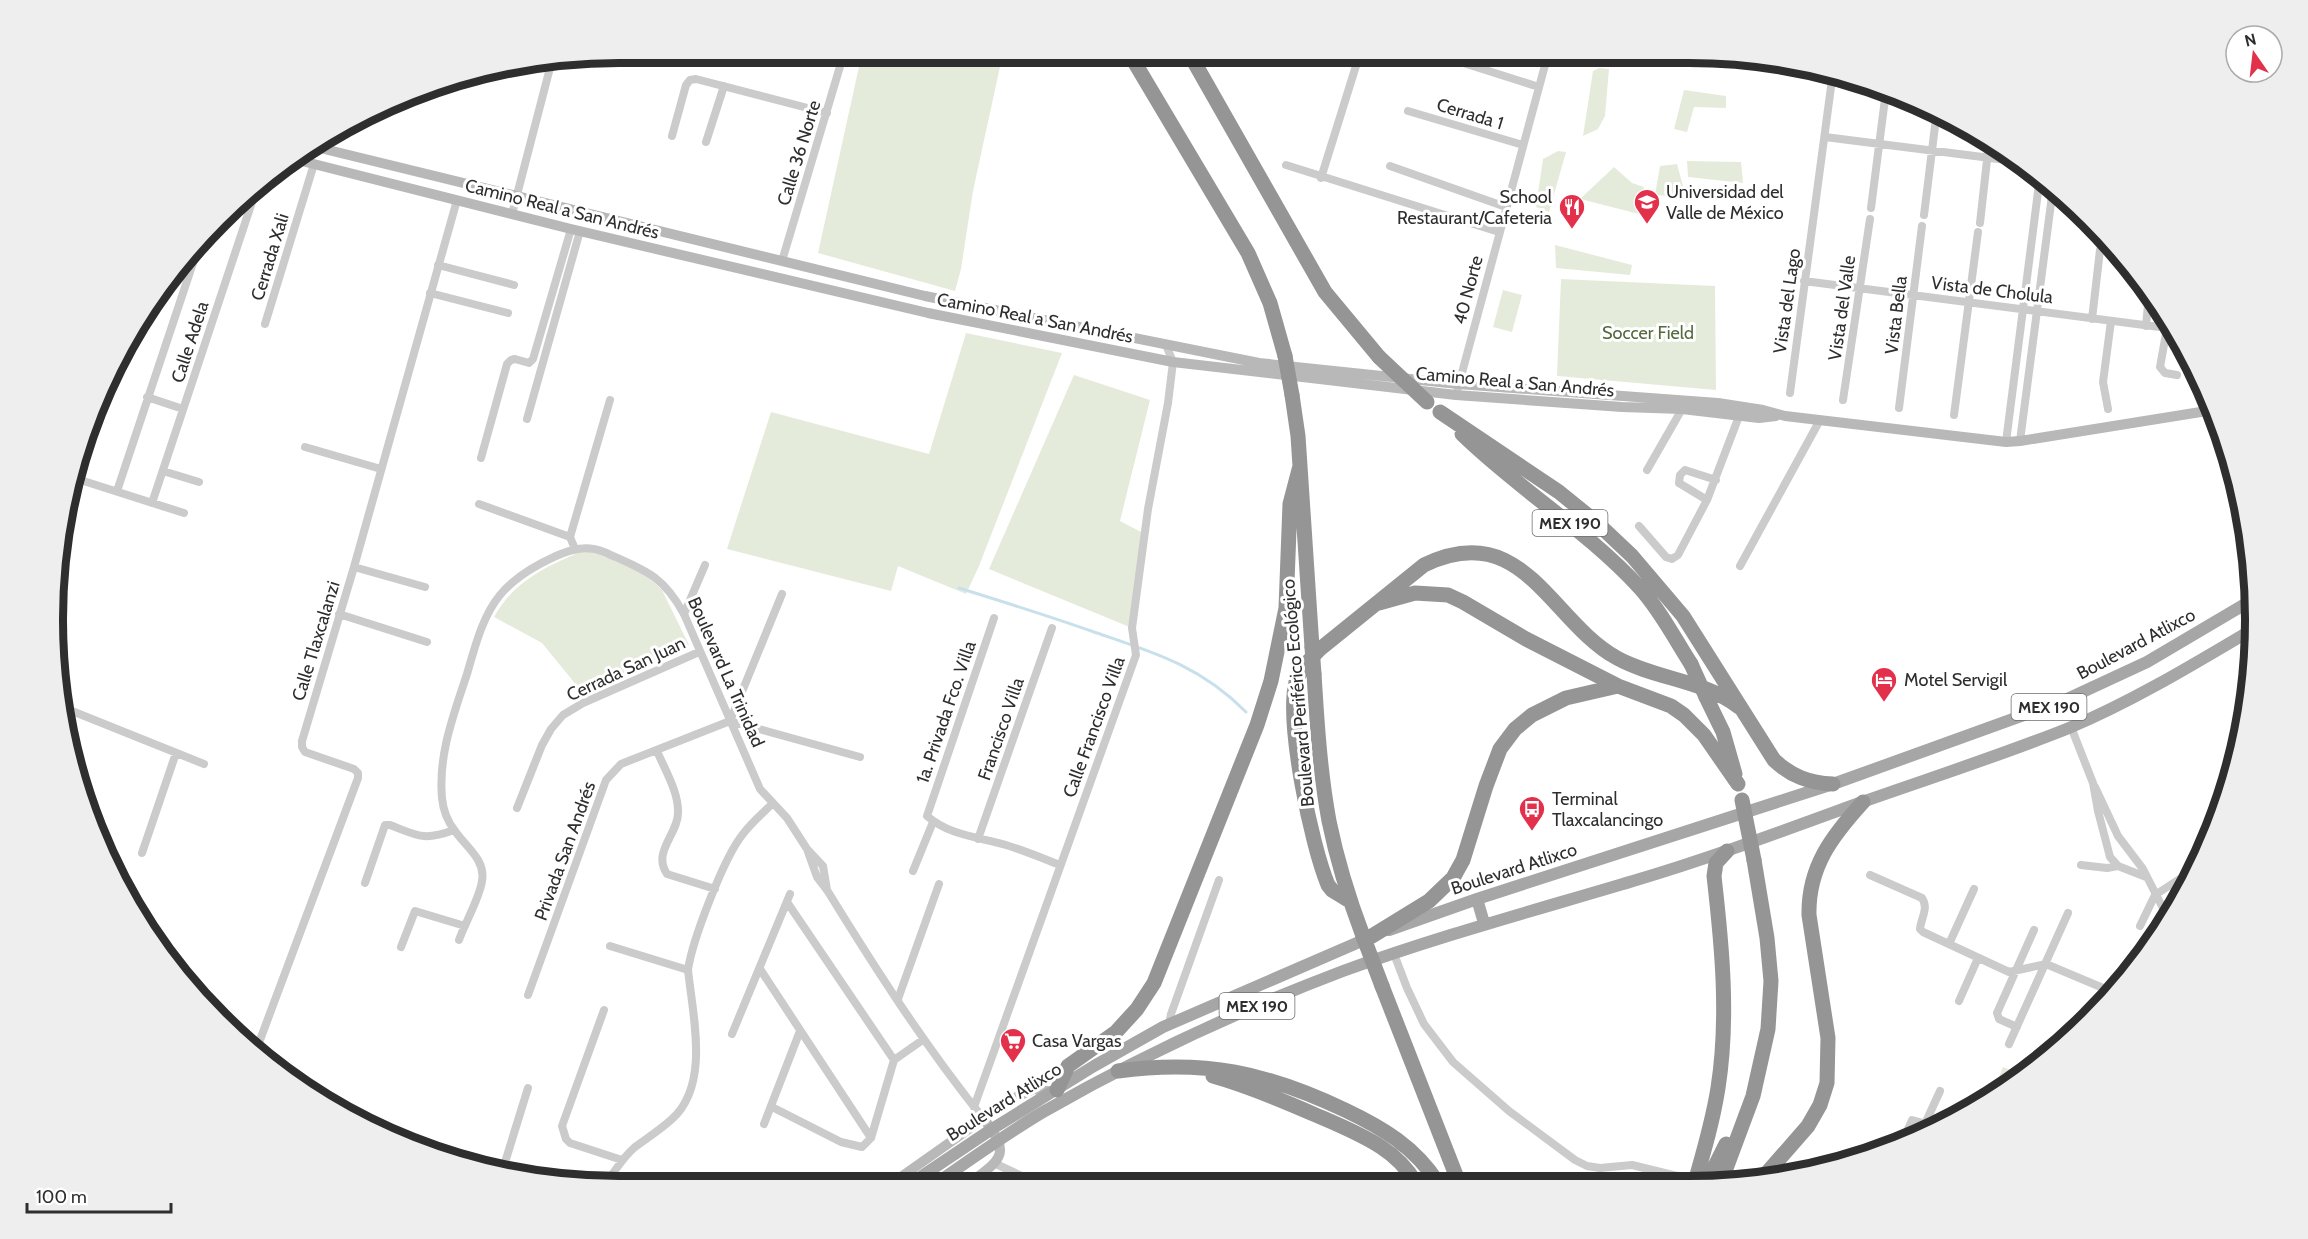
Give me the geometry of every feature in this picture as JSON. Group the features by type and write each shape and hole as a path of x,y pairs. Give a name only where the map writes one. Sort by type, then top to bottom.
{"highway":[{"name":"Boulevard Periférico Ecológico","path":"1135,63 1248,253 1270,303 1292,395 1300,466 1320,751 1329,820 1350,901 1456,1176"},
{"name":"MEX 190","path":"1195,63 1325,292 1379,357 1478,450 1573,526 1641,589 1691,664 1723,732 1738,784"},
{"path":"1440,412 1559,492 1596,522 1632,556 1683,616 1764,747 1780,766 1802,779 1833,784"},
{"path":"1055,1091 1068,1066 1116,1032 1137,1009 1154,983 1257,725 1271,681 1282,633 1288,582 1290,504 1300,466"},
{"path":"1350,901 1332,890 1321,866 1311,824 1298,755 1294,694 1298,676 1306,663 1320,649 1409,575 1434,560 1474,554 1503,560 1525,572 1607,652 1643,670 1716,692 1739,707"},
{"path":"1376,604 1415,593 1448,595 1463,602 1526,639 1618,687 1661,701 1684,715 1704,735 1738,784 1754,860 1767,938 1771,981 1768,1029 1753,1096 1724,1175"},
{"path":"1372,936 1429,901 1453,878 1463,860 1495,761 1500,749 1515,729 1532,715 1566,698 1618,687"},
{"path":"1770,1169 1809,1126 1824,1094 1828,1072 1828,1038 1809,915 1809,895 1813,875 1826,848 1863,802"},
{"path":"1697,1176 1708,1137 1721,1063 1723,983 1714,876 1716,863 1727,851"},
{"path":"1115,1073 1152,1066 1203,1067 1251,1075 1295,1088 1357,1116 1390,1134 1422,1161 1433,1176"},
{"path":"1115,1073 1182,1072 1230,1081 1290,1104 1382,1147 1401,1163 1411,1176"},
{"path":"1710,1175 1753,1096"}],"main road":[{"name":"Camino Real a San Andrés","path":"323,149 925,296 1259,363 1457,390 1718,403 1759,418 1785,416 2006,442 2205,411"},
{"name":"Camino Real a San Andrés","path":"304,161 576,230 928,313 1173,362 1457,390 1741,412"},
{"path":"644,246 649,229"},
{"path":"1023,316 1023,333"},
{"name":"Boulevard Atlixco","path":"996,1134 1094,1066 1169,1024 1372,936 1477,899 1833,784 2091,690 2147,662 2245,604"},
{"name":"Boulevard Atlixco","path":"924,1176 996,1134 1041,1113 1115,1073 1187,1037 1256,1007 1344,971 1484,923 1634,881 1727,851 2071,727 2126,701 2245,634"},
{"path":"1477,899 1484,923"},
{"path":"902,1176 1010,1100 1029,1091 1055,1091"},
{"name":"Boulevard La Trinidad","path":"983,1118 996,1134"},
{"path":"979,1176 996,1164 999,1154 996,1134"},
{"name":"MEX 190","path":"945,1176 996,1134"}],"street":[{"name":"Calle 36 Norte","path":"782,261 841,63"},
{"path":"1321,178 1357,63"},
{"path":"1463,63 1539,87"},
{"name":"40 Norte","path":"1457,390 1546,63"},
{"path":"512,214 550,68"},
{"path":"672,136 686,85 690,80 696,79 827,113"},
{"name":"Vista del Lago","path":"1790,393 1832,82"},
{"path":"706,142 724,86"},
{"path":"1871,208 1886,100"},
{"name":"Cerrada 1","path":"1408,111 1523,145"},
{"path":"1924,215 1936,120"},
{"path":"1825,137 2002,160"},
{"path":"1980,223 1988,151"},
{"name":"Cerrada Xali","path":"266,324 314,164"},
{"path":"1286,165 1321,178 1499,232"},
{"path":"1389,166 1506,207"},
{"path":"2006,442 2039,187"},
{"path":"2020,441 2052,198"},
{"name":"Calle Tlaxcalanzi","path":"258,1042 358,778 358,773 354,769 305,752 302,747 457,201"},
{"name":"Calle Adela","path":"152,503 252,202"},
{"name":"Vista del Valle","path":"1844,400 1870,219"},
{"name":"Vista Bella","path":"1899,408 1922,226"},
{"path":"527,419 576,230"},
{"path":"481,458 507,364 515,359 529,363 533,359 576,230"},
{"path":"1953,416 1978,232"},
{"path":"2092,319 2101,246"},
{"path":"117,491 193,263"},
{"path":"438,265 514,285"},
{"name":"Vista de Cholula","path":"1804,281 2162,328"},
{"path":"430,293 508,313"},
{"path":"2146,326 2148,306"},
{"path":"2108,410 2103,382 2111,321"},
{"path":"2168,338 2160,367 2165,373 2177,375"},
{"name":"Calle Francisco Villa","path":"974,1107 1136,655 1132,628 1148,508 1168,403 1173,362 1166,345"},
{"path":"147,397 183,409"},
{"path":"575,549 570,537 610,400"},
{"path":"1647,470 1682,409"},
{"path":"1639,526 1666,557 1672,559 1678,555 1716,480 1741,412"},
{"path":"1740,566 1821,420"},
{"path":"305,447 381,469"},
{"path":"1707,500 1679,483 1680,476 1685,470 1716,480"},
{"path":"163,471 199,482"},
{"path":"81,480 184,513"},
{"path":"479,504 570,537"},
{"name":"Boulevard La Trinidad","path":"459,940 482,881 482,866 454,831 447,816 442,800 441,777 447,734 480,632 501,594 519,578 546,561 575,549 598,550 648,572 674,596 684,614 760,789 787,818 807,849 817,877 924,1039 983,1118"},
{"path":"684,614 705,565"},
{"path":"354,567 425,587"},
{"path":"783,594 729,721 860,757"},
{"path":"339,614 427,642"},
{"name":"1a. Privada Fco. Villa","path":"913,871 994,618"},
{"name":"Francisco Villa","path":"978,839 1052,628"},
{"name":"Cerrada San Juan","path":"517,808 542,745 551,729 563,716 583,703 699,652"},
{"path":"71,711 204,764"},
{"name":"Privada San Andrés","path":"528,995 606,780 621,764 729,721"},
{"path":"2071,727 2093,783 2108,851 2118,866"},
{"path":"657,751 674,792 678,816 663,852 663,868 667,874 715,889"},
{"path":"142,853 176,753"},
{"path":"2093,783 2118,836 2143,869 2163,909"},
{"path":"611,1176 633,1148 671,1120 684,1107 696,1074 697,1062 688,970 690,954 734,846 772,804"},
{"path":"930,819 938,825 978,839 1004,844 1060,865"},
{"path":"364,883 385,825 422,838 454,831"},
{"path":"2081,866 2118,866 2146,877"},
{"path":"1870,875 1922,898 1925,909 1920,929 1923,932 2009,972 2046,963 2105,989"},
{"path":"2140,926 2155,895 2181,878"},
{"path":"1169,1024 1219,880"},
{"path":"898,999 939,884"},
{"path":"1949,944 1974,889"},
{"path":"732,1034 790,894"},
{"path":"787,902 894,1060"},
{"path":"401,947 415,911 465,926"},
{"path":"2009,1044 2067,913"},
{"path":"2017,1028 1997,1016 2034,930"},
{"path":"610,946 688,970"},
{"path":"1394,954 1424,1024 1453,1062 1509,1111 1575,1160 1587,1166 1600,1168 1632,1165 1677,1176"},
{"path":"1959,1001 1978,958"},
{"path":"760,969 871,1138"},
{"path":"604,1010 562,1126 566,1139 570,1143 622,1160"},
{"path":"764,1124 800,1031"},
{"path":"772,1107 841,1142 862,1146 871,1138 894,1060 912,1045 924,1039"},
{"path":"505,1164 528,1088"},
{"path":"1926,1123 1940,1091"},
{"path":"1906,1132 1912,1120 1918,1120 1921,1125"},
{"path":"996,1164 1022,1176"}],"green space":[{"path":"860,63 1001,63 973,191 961,269 955,291 818,253"},
{"path":"1599,68 1609,69 1605,116 1598,129 1583,136 1593,71"},
{"path":"1684,90 1726,96 1726,108 1694,107 1687,132 1674,129"},
{"path":"1558,151 1566,152 1549,212 1536,207 1543,159"},
{"path":"1687,161 1741,162 1743,183 1688,177"},
{"path":"1677,164 1686,197 1655,195 1660,166"},
{"path":"1614,167 1632,183 1644,187 1639,214 1580,199"},
{"path":"1555,245 1632,265 1630,275 1556,268"},
{"name":"Soccer Field","path":"1561,279 1715,286 1716,390 1557,376"},
{"path":"1503,290 1522,295 1512,332 1493,327"},
{"path":"966,333 1062,353 966,594 898,566 891,591 727,549 771,412 929,454"},
{"path":"1074,375 1150,400 1120,521 1145,534 1132,628 989,569"},
{"path":"580,552 593,552 645,574 662,590 689,645 582,692 542,643 494,617 520,585 542,570"},
{"path":"2003,1067 2013,1071 1998,1082"}],"waterway":[{"path":"959,588 1136,646 1175,662 1212,683 1246,712"}],"place":[{"name":"Universidad del Valle de México","path":"1647,225"},
{"name":"School Restaurant/Cafeteria","path":"1572,230"},
{"name":"Motel Servigil","path":"1884,703"},
{"name":"Terminal Tlaxcalancingo","path":"1532,832"},
{"name":"Casa Vargas","path":"1013,1064"}]}
